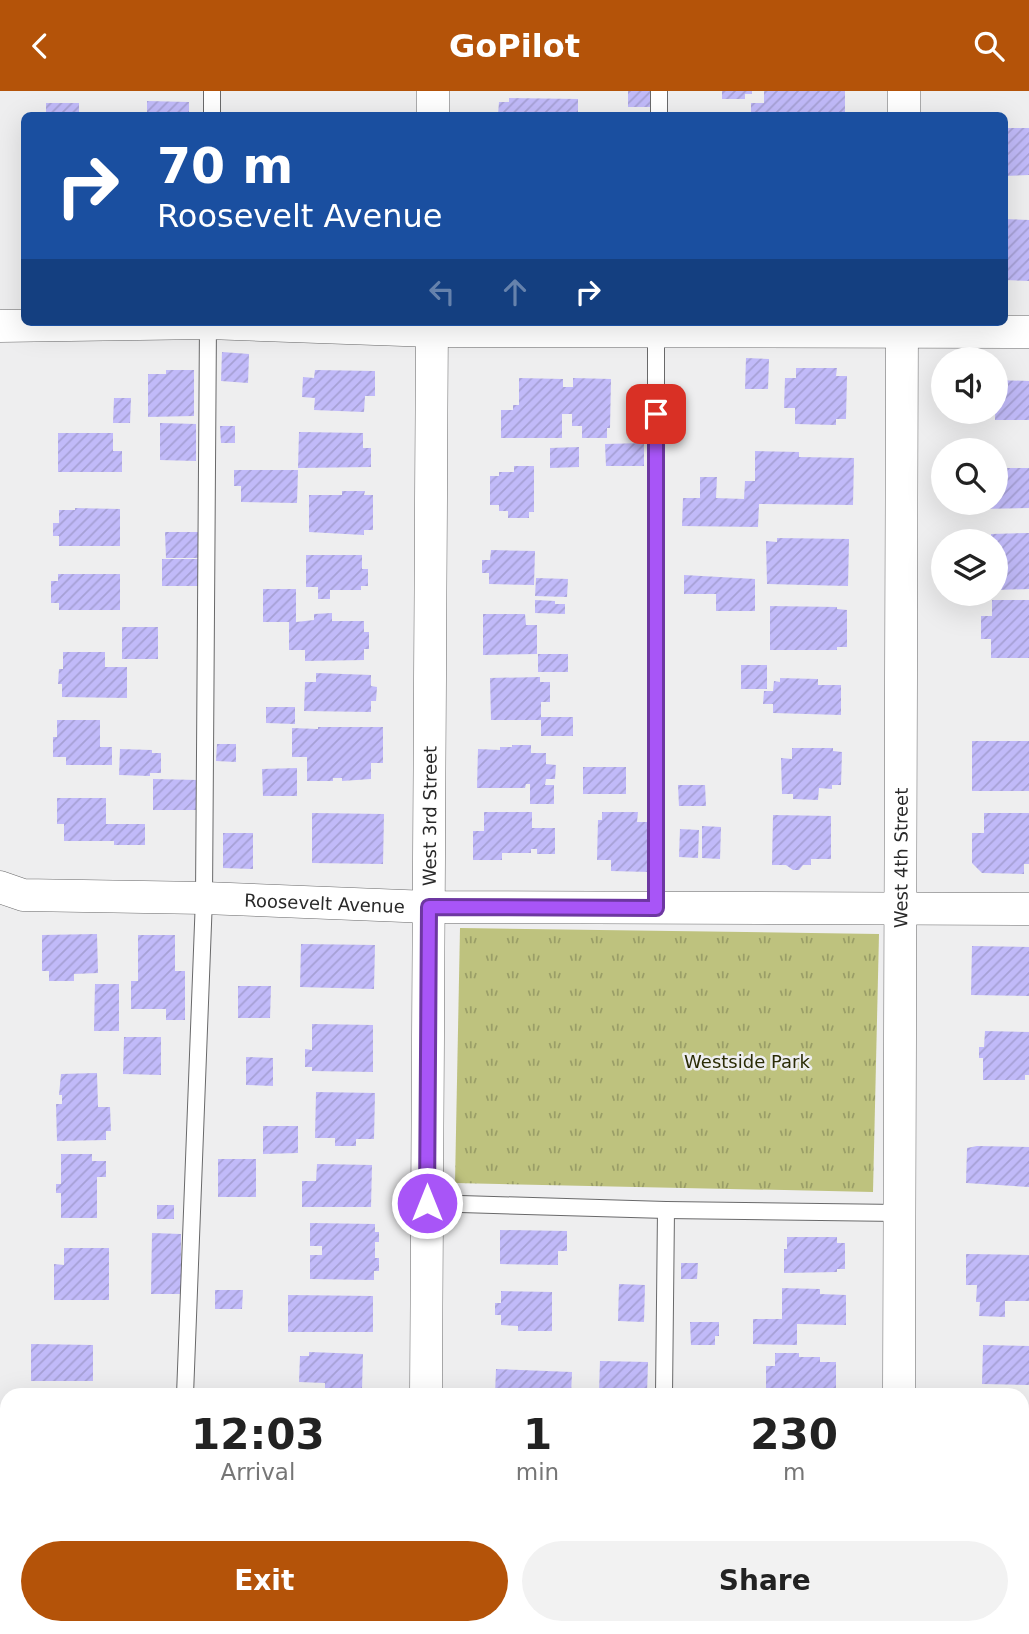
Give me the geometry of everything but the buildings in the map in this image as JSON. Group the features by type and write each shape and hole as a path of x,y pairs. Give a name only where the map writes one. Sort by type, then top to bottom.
{"street":[{"path":"433,91 433,112"},
{"path":"904,91 904,112"},
{"path":"0,326 21,326"},
{"path":"432,326 902,327 1029,332"},
{"name":"West 3rd Street","path":"426,1388 432,326"},
{"name":"West 4th Street","path":"899,1388 902,327"},
{"name":"Roosevelt Avenue","path":"0,887 23,895 204,898 429,907 1029,909"}],"lane":[{"path":"212,91 212,112"},
{"path":"659,91 659,112"},
{"path":"185,1388 204,898 208,326"},
{"path":"656,327 656,908"},
{"path":"427,1203 899,1213"},
{"path":"664,1388 666,1210"}],"green space":[{"name":"Westside Park","path":"460,928 879,934 873,1192 455,1183"}],"route":[{"path":"427,1203 429,907 656,908 656,414"}]}
